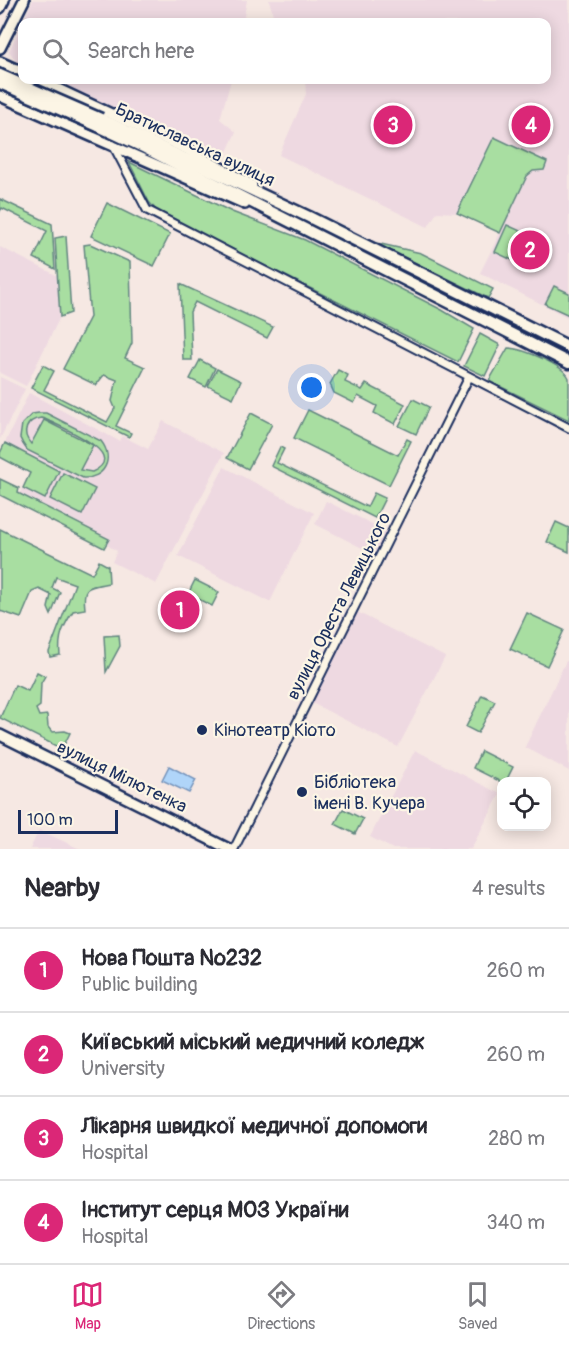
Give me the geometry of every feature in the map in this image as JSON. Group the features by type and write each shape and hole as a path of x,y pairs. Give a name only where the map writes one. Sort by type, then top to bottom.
{"main road":[{"name":"Братиславська вулиця","path":"0,75 18,84"},
{"name":"Братиславська вулиця","path":"0,82 99,123 309,217 569,347"},
{"name":"Братиславська вулиця","path":"19,84 569,363"}],"street":[{"path":"0,8 4,0"},
{"path":"0,48 24,0"},
{"path":"0,62 18,70"},
{"path":"3,97 2,88 9,76 18,72"},
{"name":"Братиславська вулиця","path":"48,84 188,150 309,217"},
{"name":"Братиславська вулиця","path":"3,97 301,229"},
{"path":"113,145 147,210 569,428"},
{"name":"вулиця Ореста Левицького","path":"234,849 469,377"},
{"name":"вулиця Мілютенка","path":"0,735 229,849"}],"shaded area":[{"path":"33,0 247,0 244,18 25,18"},
{"path":"269,0 569,0 569,318 480,273 500,233 457,213 437,212 428,227 279,155 306,94 305,84 551,84 551,18 274,18"},
{"path":"18,32 18,62 9,51"},
{"path":"64,84 230,84 220,119 236,132 224,158"},
{"path":"0,247 58,276 60,317 26,386 0,373"},
{"path":"0,377 25,389 0,439"},
{"path":"29,393 119,441 122,436 148,449 163,421 224,453 156,584 112,562 117,551 107,545 109,538 20,493 31,473 0,457 0,453"},
{"path":"224,467 314,513 270,602 178,556"},
{"path":"326,501 386,531 374,554 315,524"},
{"path":"357,612 445,657 398,747 312,703"},
{"path":"566,661 569,662 569,771 525,747"},
{"path":"415,750 497,792 497,800 471,849 393,849 370,837"},
{"path":"39,830 50,835 80,849 30,849"}],"green space":[{"path":"494,137 547,162 544,170 533,171 527,176 500,233 457,213"},
{"path":"129,162 232,212 305,240 442,310 474,329 458,362 158,212 149,202"},
{"path":"0,199 52,224 55,269 34,258 47,231 2,208 0,211"},
{"path":"107,203 170,234 154,266 91,236"},
{"path":"507,225 525,233 512,260 495,252"},
{"path":"66,236 71,313 60,317 55,238"},
{"path":"372,242 421,253 493,289 488,298"},
{"path":"90,244 130,262 132,343 125,358 145,367 116,426 131,433 129,437 31,388 43,365 54,371 44,390 107,422 115,408 112,401 117,380 104,375 96,385 63,369 90,317 84,245"},
{"path":"180,284 273,327 267,338 195,302 190,312 192,360 183,360"},
{"path":"554,286 569,293 569,315 545,304"},
{"path":"480,334 500,345 485,376 464,366"},
{"path":"508,348 542,358 565,373 569,378 569,420 489,381"},
{"path":"200,360 215,368 206,387 190,379"},
{"path":"217,369 241,381 233,398 208,386"},
{"path":"338,370 348,375 345,382 362,390 366,384 405,404 395,424 374,413 377,406 358,396 354,403 334,393 330,384"},
{"path":"413,399 429,407 416,434 399,426"},
{"path":"308,410 398,455 407,439 411,441 389,485 294,438"},
{"path":"46,413 101,441 107,455 102,471 97,475 83,478 27,450 20,438 22,424 32,414","holes":["41,418 76,434 93,445 44,420 31,444 26,436 27,428 32,421","93,445 103,457 102,465 92,472 80,470"]},
{"path":"251,413 272,424 248,469 227,458"},
{"path":"5,443 59,471 45,499 23,488 30,473 0,457"},
{"path":"280,447 284,449 277,463 367,507 374,493 385,498 375,518 271,466"},
{"path":"63,473 95,489 82,515 50,499"},
{"path":"0,479 19,488 18,493 109,539 104,548 0,495"},
{"path":"556,522 569,528 569,552 547,542"},
{"path":"0,529 92,574 99,561 108,566 109,583 88,588 85,595 85,609 73,611 66,622 61,637 60,655 50,657 49,652 75,584 56,577 52,588 60,592 51,615 48,608 51,595 39,589 32,592 21,618 0,611"},
{"path":"195,580 219,592 212,606 188,594"},
{"path":"527,613 564,630 547,666 510,649"},
{"path":"119,635 120,646 106,672 104,636"},
{"path":"37,672 45,676 41,683 40,706 36,709 39,716 47,715 48,727 52,732 70,733 62,749 0,718 15,685 28,691"},
{"path":"482,695 495,701 478,733 466,727"},
{"path":"481,751 513,767 508,777 497,777 497,780 473,768"},
{"path":"343,809 363,819 355,834 335,824"}],"water":[{"path":"169,766 196,780 189,793 162,780"}],"place":[{"name":"Лікарня швидкої медичної допомоги","path":"393,125"},
{"name":"Інститут серця МОЗ України","path":"531,125"},
{"name":"Київський міський медичний коледж","path":"530,250"},
{"name":"Нова Пошта №232","path":"180,610"},
{"name":"Кінотеатр Кіото","path":"202,730"},
{"name":"Бібліотека імені В. Кучера","path":"302,792"}]}
